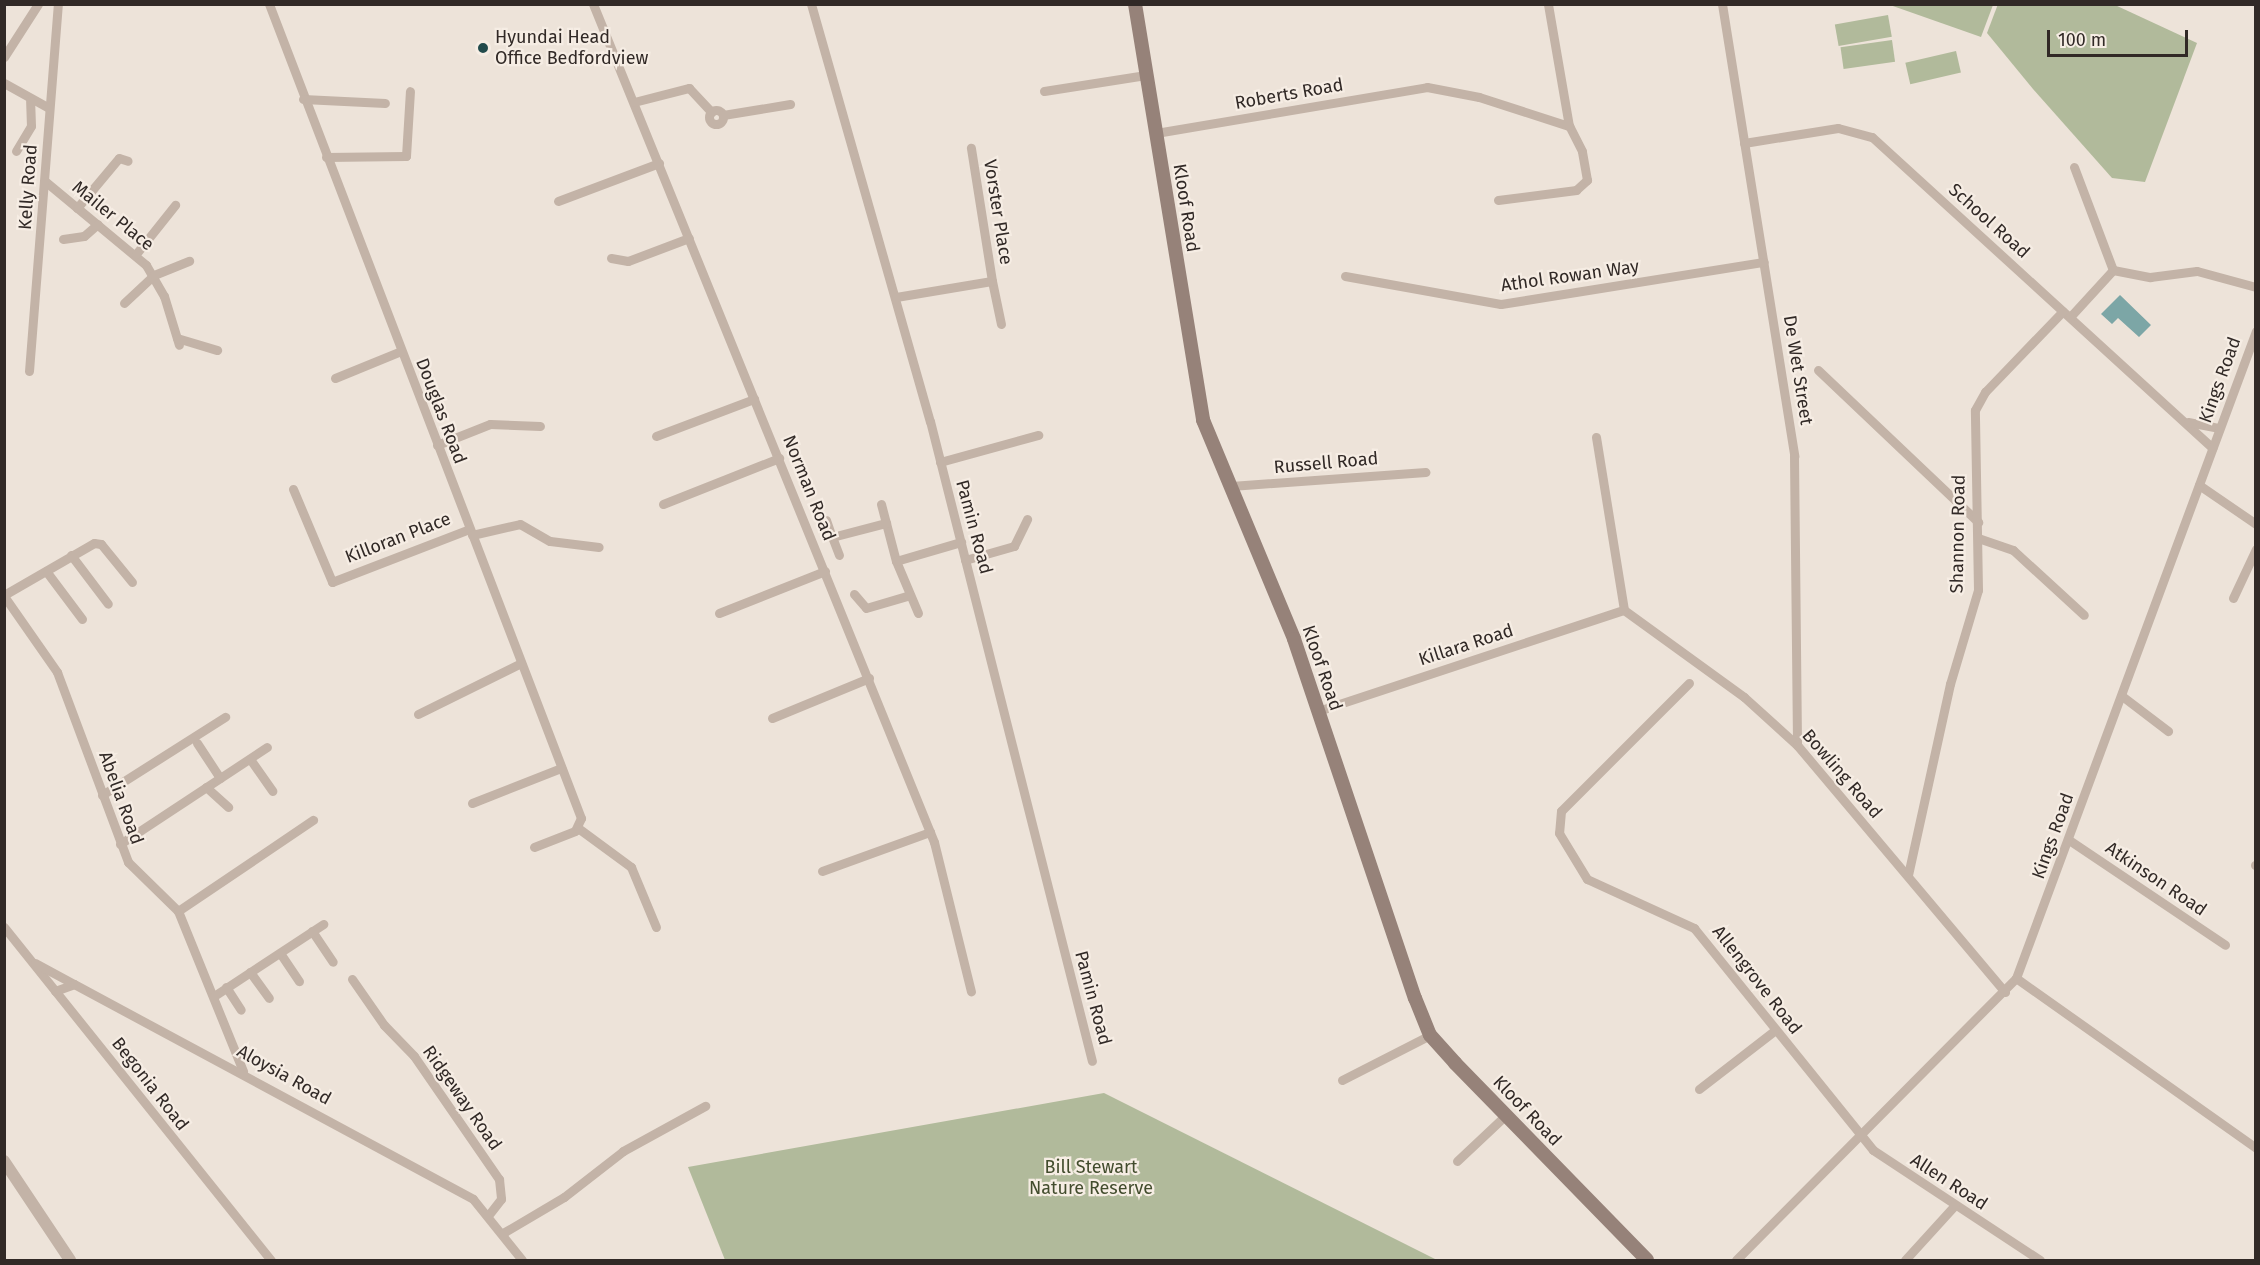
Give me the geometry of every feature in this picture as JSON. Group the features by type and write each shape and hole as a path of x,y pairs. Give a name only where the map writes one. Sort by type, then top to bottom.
{"main road":[{"name":"Kloof Road","path":"1135,4 1198,394 1318,711 1430,1035 1505,1116 1647,1260"}],"street":[{"path":"4,57 38,4"},
{"name":"Kelly Road","path":"29,371 46,182 49,108 58,4"},
{"name":"Douglas Road","path":"269,4 303,99 581,818 578,828"},
{"name":"Norman Road","path":"593,4 930,832 971,991"},
{"name":"Pamin Road","path":"810,4 896,297 961,542 1092,1061"},
{"path":"1498,200 1585,185 1585,158 1569,126 1548,4"},
{"name":"De Wet Street","path":"1722,4 1794,456 1797,745"},
{"path":"1044,91 1146,75"},
{"path":"4,83 30,101 49,108"},
{"name":"Roberts Road","path":"1156,133 1427,87 1479,97 1569,126"},
{"path":"634,102 689,88 711,112 714,124 723,115 790,104"},
{"path":"326,157 406,156 410,91"},
{"path":"303,99 385,103"},
{"path":"16,151 31,126 30,101"},
{"name":"School Road","path":"1744,143 1838,128 1865,133 2212,448"},
{"name":"Vorster Place","path":"971,148 1001,324"},
{"path":"77,208 118,158 128,161"},
{"path":"558,201 659,163"},
{"path":"2074,167 2113,270 2150,277 2197,271 2256,287"},
{"name":"Mailer Place","path":"46,182 136,254 154,275 178,342 217,350"},
{"path":"136,254 175,205"},
{"path":"63,240 84,236 99,225"},
{"path":"611,258 628,261 689,238"},
{"path":"124,303 154,275 189,261"},
{"name":"Athol Rowan Way","path":"1345,276 1501,304 1764,262"},
{"name":"Shannon Road","path":"1908,875 1950,684 1978,590 1977,404 2113,270"},
{"name":"Vorster Place","path":"896,297 992,281"},
{"name":"Kings Road","path":"1736,1260 2005,992 2016,978 2256,331"},
{"path":"334,378 401,351"},
{"path":"1818,370 1978,522"},
{"path":"656,436 754,399"},
{"name":"School Road","path":"2180,418 2219,428"},
{"path":"437,445 490,424 540,426"},
{"path":"940,462 1038,435"},
{"path":"1596,437 1624,610"},
{"path":"663,504 778,458"},
{"name":"Russell Road","path":"1231,486 1425,472"},
{"path":"2199,484 2256,524"},
{"name":"Killoran Place","path":"293,489 332,582 471,532"},
{"path":"881,504 907,596 918,613"},
{"path":"965,560 1014,546 1027,519"},
{"path":"826,520 839,555"},
{"path":"832,537 886,523"},
{"path":"471,532 520,524 550,541 598,547"},
{"path":"1978,538 2013,550 2084,615"},
{"path":"896,561 961,542"},
{"path":"4,596 71,555 101,544 132,582"},
{"path":"2234,598 2256,549"},
{"path":"71,555 108,604"},
{"path":"46,571 82,619"},
{"path":"719,613 825,571"},
{"path":"854,594 866,608 907,596"},
{"name":"Abelia Road","path":"4,596 51,657 120,844 132,868 178,911 243,1071"},
{"name":"Bowling Road","path":"1624,610 1744,697 1797,745 2005,992"},
{"name":"Killara Road","path":"1318,711 1624,610"},
{"path":"418,714 521,663"},
{"path":"772,718 868,678"},
{"name":"Allengrove Road","path":"1689,683 1561,811 1559,834 1590,883 1663,909 1706,939 1774,1031 1848,1122"},
{"path":"2122,696 2168,731"},
{"path":"102,795 225,717"},
{"path":"197,743 220,778"},
{"path":"120,844 267,747"},
{"path":"250,759 272,791"},
{"path":"472,803 561,768"},
{"path":"206,787 228,807"},
{"path":"178,911 313,820"},
{"path":"534,847 578,828 631,867 656,927"},
{"path":"822,871 930,832"},
{"name":"Atkinson Road","path":"2069,840 2225,945"},
{"path":"214,996 323,924"},
{"name":"Begonia Road","path":"4,927 271,1260"},
{"path":"312,931 333,962"},
{"path":"280,953 299,981"},
{"name":"Aloysia Road","path":"33,962 243,1071 473,1199 490,1213"},
{"path":"250,972 269,998"},
{"path":"2016,978 2256,1148"},
{"name":"Ridgeway Road","path":"352,979 384,1025 414,1056 499,1179 501,1199 490,1213"},
{"path":"56,991 74,984"},
{"path":"226,987 241,1010"},
{"path":"1699,1089 1774,1031"},
{"path":"1342,1080 1430,1035"},
{"path":"503,1233 564,1197 623,1151 705,1106"},
{"path":"1457,1161 1505,1116"},
{"name":"Allen Road","path":"1848,1122 1859,1137 1955,1205 2040,1260"},
{"path":"4,1161 69,1260"},
{"path":"1905,1260 1955,1205"},
{"path":"490,1213 522,1260"}],"green space":[{"path":"1998,4 2115,5 2197,43 2145,182 2112,178 2033,89 1987,33"},
{"path":"1890,5 1993,5 1981,37"},
{"path":"1888,15 1892,37 1839,46 1835,24"},
{"path":"1892,40 1895,62 1844,69 1841,47"},
{"path":"1956,51 1961,72 1910,84 1905,63"},
{"name":"Bill Stewart Nature Reserve","path":"1104,1093 1437,1260 725,1260 688,1167"}],"water":[{"path":"2120,295 2151,325 2139,337 2118,318 2112,324 2101,314"}],"place":[{"name":"Hyundai Head Office Bedfordview","path":"483,48"}]}
